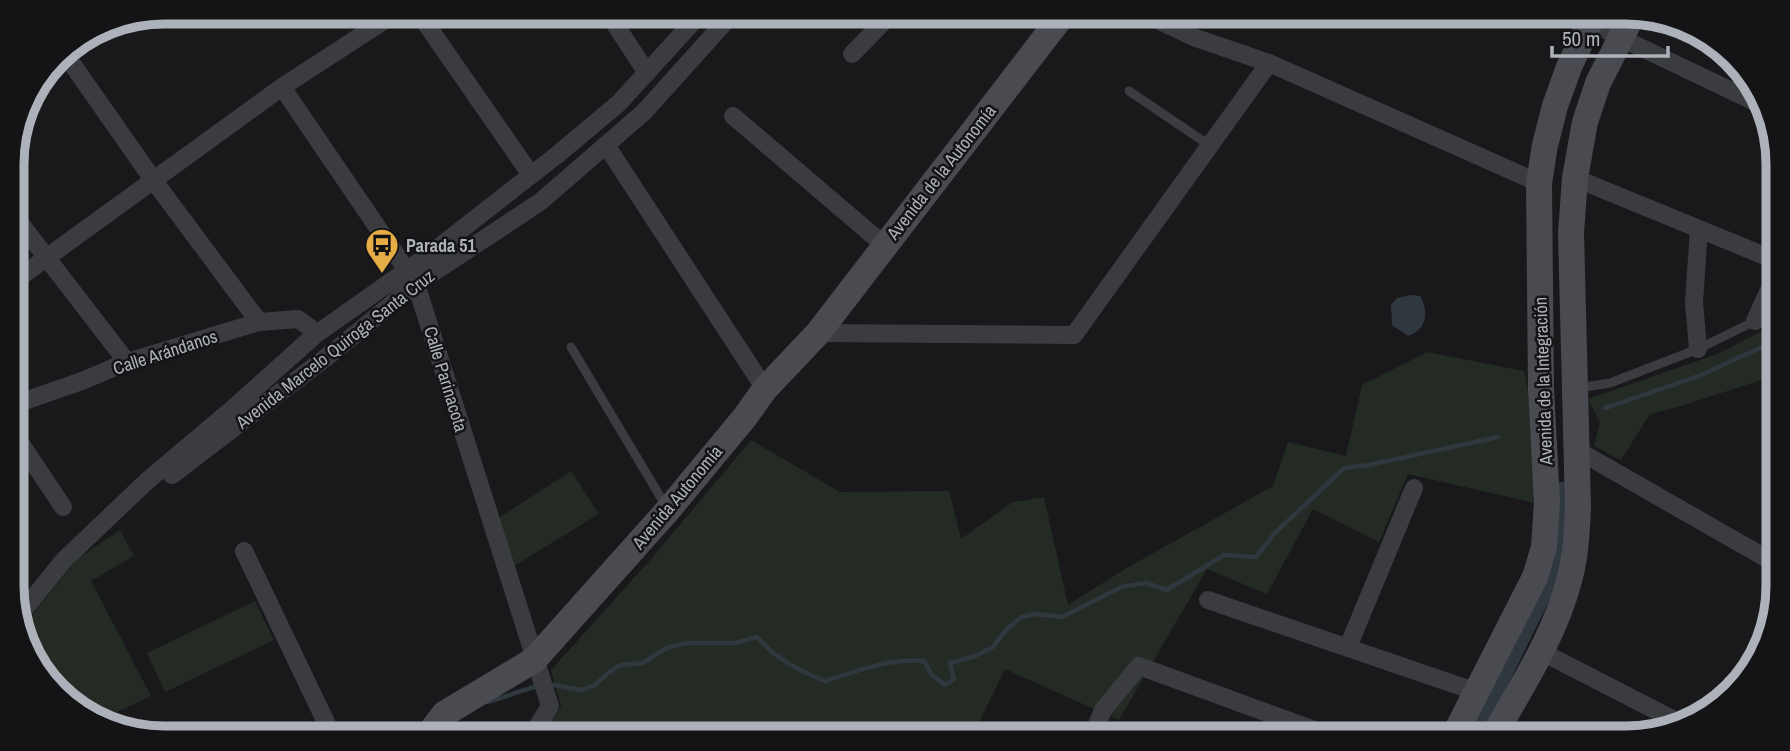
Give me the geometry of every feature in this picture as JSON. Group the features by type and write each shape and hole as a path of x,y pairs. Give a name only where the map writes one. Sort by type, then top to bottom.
{"main road":[{"name":"Avenida de la Autonomía","path":"818,333 1055,24"},
{"name":"Avenida de la Integración","path":"1459,726 1535,577 1544,547 1547,502 1541,389 1539,183 1555,106 1583,24"},
{"name":"Avenida de la Integración","path":"1499,726 1540,651 1562,604 1571,576 1576,544 1577,450 1573,388 1571,233 1575,178 1585,122 1598,83 1628,24"},
{"name":"Avenida Autonomía","path":"435,726 444,714 534,660 668,510 765,389 818,333"},
{"path":"1545,426 1575,420"}],"street":[{"path":"1168,24 1196,38 1269,63 1539,183"},
{"path":"1600,24 1621,38 1749,99"},
{"path":"25,274 282,87 378,25"},
{"path":"427,25 531,175"},
{"path":"615,25 647,74"},
{"name":"Avenida Marcelo Quiroga Santa Cruz","path":"85,541 337,349 411,277 619,103 691,25"},
{"name":"Avenida Marcelo Quiroga Santa Cruz","path":"26,607 64,560 147,481 315,335 540,202 644,112 723,25"},
{"path":"852,54 881,25"},
{"path":"70,61 154,181 259,322"},
{"path":"818,333 1074,335 1269,63"},
{"name":"Calle Parinacota","path":"282,87 411,277 550,706 538,726"},
{"path":"733,116 884,245"},
{"path":"606,145 765,389"},
{"path":"1575,178 1766,256"},
{"path":"1698,349 1694,302 1699,229"},
{"path":"25,230 127,362"},
{"path":"1755,321 1766,296"},
{"name":"Calle Arándanos","path":"24,401 127,362 259,322 298,319 315,335"},
{"path":"24,449 63,507"},
{"path":"1577,450 1766,558"},
{"path":"1348,647 1414,488"},
{"path":"244,551 328,726"},
{"path":"1208,600 1477,692"},
{"path":"1540,651 1671,718"},
{"path":"1096,726 1103,710 1139,666 1306,726"}],"lane":[{"path":"1129,91 1209,145"},
{"path":"1573,388 1610,383 1698,349 1755,321"},
{"path":"571,347 668,510"}],"shaded area":[{"path":"1420,296 1425,314 1423,325 1408,336 1392,325 1391,305 1397,298"},
{"path":"1766,329 1766,379 1650,414 1621,460 1594,446 1600,423 1588,399 1720,353"},
{"path":"1427,352 1524,371 1528,392 1535,503 1408,474 1379,542 1313,509 1267,594 1207,569 1119,720 1005,669 977,726 548,726 561,706 551,670 652,558 751,440 840,492 949,491 961,539 1013,502 1044,497 1068,605 1125,569 1273,486 1288,442 1346,456 1362,385"},
{"path":"571,471 599,514 514,566 499,518"},
{"path":"120,530 134,556 91,581 151,696 110,715 79,697 54,672 35,640 29,622 77,559"},
{"path":"255,601 274,640 165,692 147,653"}],"waterway":[{"path":"1605,408 1699,376 1766,345"},
{"path":"548,684 582,690 595,685 620,665 643,663 666,648 686,643 735,643 757,637 788,663 825,681 886,663 924,661 932,675 945,685 954,679 950,663 973,657 993,647 1021,617 1036,614 1062,617 1121,587 1146,583 1167,590 1224,555 1256,557 1275,533 1344,468 1498,437"},
{"path":"1479,726 1546,589 1556,552 1562,490"},
{"path":"488,702 540,685"}],"place":[{"name":"Parada 51","path":"382,275"}]}
